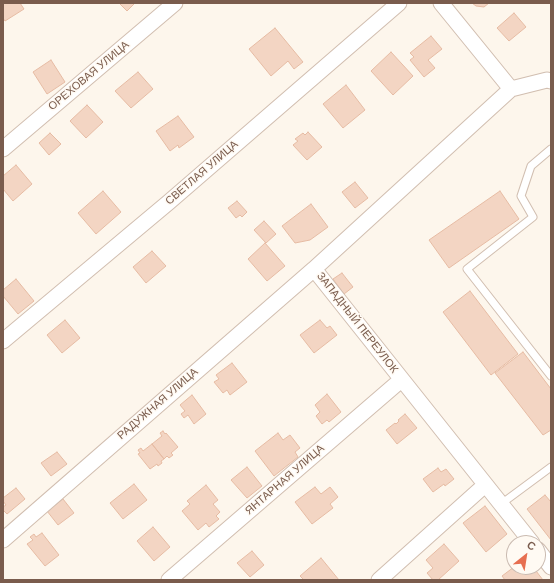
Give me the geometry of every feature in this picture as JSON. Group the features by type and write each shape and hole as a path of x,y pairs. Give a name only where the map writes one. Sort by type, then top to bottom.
{"street":[{"name":"ОРЕХОВАЯ УЛИЦА","path":"3,149 175,3"},
{"name":"СВЕТЛАЯ УЛИЦА","path":"3,341 169,202 399,3"},
{"path":"441,3 511,89"},
{"name":"ЗАПАДНЫЙ ПЕРЕУЛОК","path":"526,535 314,269 511,89 547,80 551,81"},
{"name":"РАДУЖНАЯ УЛИЦА","path":"3,540 314,269"},
{"name":"ЯНТАРНАЯ УЛИЦА","path":"169,580 401,380"},
{"path":"379,580 485,485"}],"lane":[{"path":"551,149 531,166 521,196 533,218 467,269 551,376"},
{"path":"501,504 551,467"}],"building":[{"path":"3,3 20,3 24,9 5,21 3,18"},
{"path":"119,3 135,3 127,11"},
{"path":"472,3 489,3 484,7 476,6"},
{"path":"514,13 526,27 509,41 497,28"},
{"path":"275,28 303,62 294,69 288,61 271,76 249,49"},
{"path":"431,36 442,49 428,60 435,68 424,77 410,60 414,57 410,53"},
{"path":"391,52 413,76 393,95 371,71"},
{"path":"51,60 65,82 47,94 33,72"},
{"path":"138,72 153,89 131,108 115,91"},
{"path":"346,85 365,110 343,128 323,104"},
{"path":"87,105 103,122 86,138 70,121"},
{"path":"178,116 194,137 179,148 178,145 170,151 156,131"},
{"path":"308,132 322,147 307,160 293,145 298,141 295,139 303,133 305,135"},
{"path":"50,133 61,144 49,155 39,143"},
{"path":"16,165 32,184 13,201 3,189 3,176"},
{"path":"355,182 368,198 355,208 342,192"},
{"path":"103,191 121,212 96,234 78,213"},
{"path":"500,191 519,219 449,268 429,240"},
{"path":"237,201 247,212 242,217 240,215 236,218 228,208"},
{"path":"311,204 328,227 310,240 295,243 282,226"},
{"path":"264,221 276,234 266,243 254,230"},
{"path":"265,243 285,266 267,281 248,259"},
{"path":"152,251 166,266 146,283 133,267"},
{"path":"342,273 353,287 344,294 333,279"},
{"path":"16,279 34,301 18,314 3,296 3,290"},
{"path":"470,291 518,354 491,375 443,312"},
{"path":"65,320 80,338 62,353 47,335"},
{"path":"320,320 327,328 330,326 337,335 314,353 300,335"},
{"path":"523,352 551,389 551,430 543,435 495,373"},
{"path":"232,363 247,382 230,395 227,390 223,393 214,382 219,379 216,375"},
{"path":"327,394 341,412 329,422 327,420 322,424 316,416 320,412 315,405"},
{"path":"192,395 206,414 194,424 188,415 184,418 181,414 185,411 180,405"},
{"path":"405,414 417,428 397,444 386,430 395,423 396,424"},
{"path":"163,431 178,447 171,453 173,455 169,458 167,456 164,459 152,444 162,436 160,433"},
{"path":"278,433 283,440 290,435 300,448 295,452 298,457 274,476 255,451"},
{"path":"152,444 164,459 158,466 157,464 150,469 138,454 140,453 138,450 141,448 143,451"},
{"path":"57,452 67,464 51,476 41,463"},
{"path":"247,467 262,486 247,498 231,480"},
{"path":"438,468 441,472 446,469 454,479 445,486 444,484 433,492 423,479"},
{"path":"134,484 147,500 123,519 110,503"},
{"path":"206,485 218,500 213,504 220,512 216,516 219,519 209,527 206,523 198,530 182,511 190,504 187,501"},
{"path":"315,487 321,494 330,487 338,497 330,504 333,508 312,524 295,502"},
{"path":"16,488 25,499 7,514 3,510 3,507 6,505 3,498"},
{"path":"545,495 551,502 551,540 527,509"},
{"path":"63,499 74,513 58,525 47,511"},
{"path":"485,506 507,534 486,552 463,523"},
{"path":"153,527 170,547 154,561 137,541"},
{"path":"42,533 59,555 45,566 27,544 33,540 30,537 34,534 36,537"},
{"path":"444,544 459,561 438,580 433,580 427,573 433,568 426,560"},
{"path":"252,551 264,565 250,577 237,563"},
{"path":"321,558 339,580 304,580 300,576"},
{"path":"506,573 506,575 539,575 543,580 505,580 502,576"}]}
